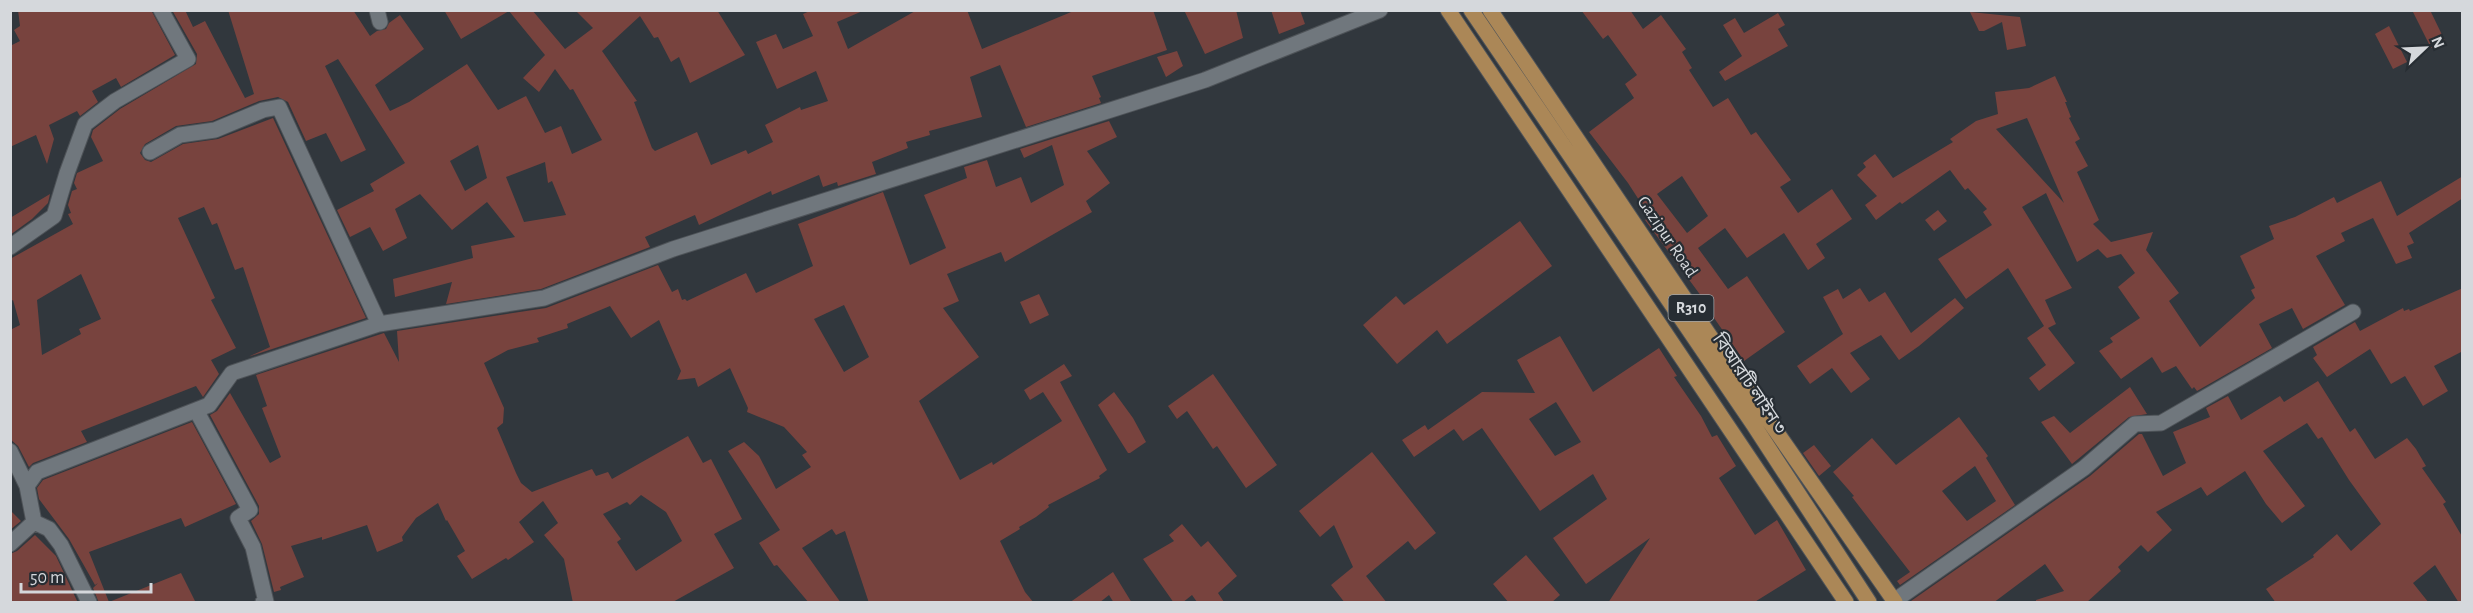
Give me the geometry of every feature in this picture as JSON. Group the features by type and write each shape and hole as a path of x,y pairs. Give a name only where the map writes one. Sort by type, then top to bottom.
{"main road":[{"name":"R310","path":"1448,10 1846,603"},
{"name":"বিআরটি লাইন ৩","path":"1471,10 1753,424 1869,603"},
{"name":"Gazipur Road","path":"1490,10 1716,345 1894,602"}],"street":[{"path":"10,247 54,216 85,124 115,100 188,59 161,10"},
{"path":"27,486 37,472 209,405 232,373 379,324 544,298 673,249 1204,80 1380,10"},
{"path":"150,152 180,135 215,130 263,110 279,108 379,324"},
{"path":"1894,602 2084,468 2103,453 2118,436 2135,424 2161,423 2353,312"},
{"path":"196,410 250,510 238,518 253,547 266,602 263,603"},
{"path":"10,451 27,486 34,522"},
{"path":"10,544 34,522"},
{"path":"34,522 50,529 61,545 89,603"}],"building":[{"path":"18,10 151,10 175,55 121,87 116,78 92,91 98,102 80,116 77,111 49,125 54,139 47,164 36,135 10,147 10,46 20,41 14,30 20,26"},
{"path":"172,10 185,10 193,27 205,21 245,98 254,94 228,10 353,10 370,36 386,29 389,23 400,15 424,49 375,85 390,111 409,102 467,64 498,110 526,96 545,133 561,126 572,154 602,140 573,89 570,90 555,69 539,92 523,78 545,55 509,11 461,39 444,10 532,10 565,49 593,28 575,10 717,10 745,55 690,83 679,57 671,62 658,37 654,38 640,16 602,51 637,101 634,102 652,148 655,151 697,132 711,165 746,150 748,154 773,142 765,125 800,107 801,110 828,101 816,71 777,89 756,42 776,34 783,49 813,36 803,14 812,10 865,10 837,22 848,49 917,10 967,10 982,49 1076,10 1153,10 1167,50 1092,76 1101,97 1099,98 1101,103 1026,127 1000,65 970,77 982,117 929,131 930,135 906,142 908,148 872,162 876,174 838,186 837,182 823,187 819,175 772,195 771,191 699,225 695,215 645,237 650,247 541,289 446,304 452,282 395,297 393,279 473,258 471,246 515,237 487,202 452,230 420,194 395,209 407,238 383,251 370,227 350,237 337,210 374,191 370,184 405,163 338,59 325,66 366,150 341,162 326,133 306,141 288,102 278,97 259,101 212,121 176,126 145,144 140,153 145,160 151,162 183,144 218,139 273,118 366,318 248,357 270,347 243,267 235,270 217,223 212,225 204,207 178,218 215,298 211,300 236,348 211,360 219,374 203,397 196,386 81,431 87,442 33,463 29,467 18,446 10,439 10,330 20,325 13,300 10,302 10,259 73,224 68,214 71,213 68,205 72,191 77,189 74,183 77,173 103,161 91,137 93,130 120,109 196,64 197,54","holes":["478,145 487,178 465,191 450,161","545,162 548,183 552,181 566,215 524,222 506,177","81,274 101,319 79,329 81,334 42,355 37,300"]},
{"path":"1184,10 1236,10 1243,38 1205,54"},
{"path":"1271,10 1300,10 1305,24 1279,34"},
{"path":"1581,10 1630,10 1643,29 1661,15 1686,49 1682,52 1692,68 1689,70 1713,107 1728,98 1751,135 1756,132 1791,180 1780,187 1798,213 1832,189 1852,219 1816,244 1825,258 1808,270 1784,233 1747,258 1725,228 1698,248 1728,289 1747,276 1785,332 1744,361 1705,305 1707,304 1645,220 1650,217 1628,183 1589,132 1634,98 1625,84 1637,75 1608,35 1603,39","holes":["1682,176 1708,216 1687,233 1657,194"]},
{"path":"2412,10 2430,10 2445,41 2431,48"},
{"path":"1970,12 2020,17 2026,46 2007,50 2002,22 1984,31 1979,31"},
{"path":"1778,13 1785,25 1778,29 1788,46 1725,81 1719,72 1742,56 1723,25 1735,18 1744,33"},
{"path":"2389,26 2407,62 2393,69 2375,34"},
{"path":"1177,51 1183,66 1166,77 1157,57"},
{"path":"2055,76 2067,102 2065,102 2071,117 2069,118 2080,139 2075,142 2088,166 2077,172 2099,220 2093,224 2111,242 2153,232 2146,250 2179,293 2169,301 2200,347 2255,298 2251,290 2255,288 2240,256 2274,239 2269,226 2295,217 2334,197 2337,203 2381,181 2397,216 2463,176 2463,198 2409,233 2414,243 2407,246 2412,258 2396,264 2373,218 2341,233 2345,241 2316,256 2345,305 2303,329 2292,308 2259,324 2272,348 2197,391 2194,387 2192,389 2176,366 2162,373 2152,357 2121,379 2099,351 2113,342 2110,338 2140,318 2118,287 2135,273 2121,254 2107,258 2098,249 2077,262 2046,193 2022,207 2072,288 2045,300 2056,324 2048,328 2075,363 2039,391 2029,378 2046,365 2027,338 2044,326 2008,268 1966,299 1938,259 1992,225 1983,212 1987,209 1968,188 1965,190 1950,170 1876,220 1865,205 1877,196 1857,175 1866,167 1863,163 1875,154 1893,178 1953,142 1950,139 1976,121 1998,114 1995,92 2029,88","holes":["2027,118 2064,203 1996,129"]},
{"path":"1109,121 1117,137 1087,151 1110,183 1086,201 1092,212 1005,262 1001,252 947,274 959,301 943,308 979,357 919,401 960,480 992,462 993,465 1062,421 1043,392 1030,400 1024,390 1064,364 1072,376 1060,382 1107,470 1099,476 1100,478 1048,505 1049,507 1036,517 1019,527 1020,529 1000,541 1025,592 1034,603 869,603 845,531 836,535 832,529 802,548 841,603 809,603 777,565 774,566 759,543 780,530 728,451 744,442 759,456 776,489 811,467 802,455 807,452 784,427 747,412 748,408 730,368 698,387 695,378 677,380 681,371 659,320 631,338 610,306 567,324 568,328 537,338 539,342 508,350 484,363 504,408 503,423 497,428 516,473 521,483 532,492 592,469 596,476 608,472 612,479 688,436 703,463 711,459 742,519 714,534 734,568 671,603 573,603 564,559 544,535 558,523 543,501 519,522 534,542 508,560 506,558 472,579 457,556 465,551 446,521 438,503 416,518 402,537 403,541 377,552 367,525 322,540 322,537 291,546 304,577 274,592 262,544 251,521 259,514 259,506 210,415 217,411 230,393 270,463 281,457 262,408 267,406 256,375 384,333 399,362 397,331 546,308 658,265 672,292 678,289 682,300 687,301 746,273 756,293 813,266 798,224 883,192 910,265 946,248 924,195 967,178 964,167 987,160 996,187 1021,177 1031,203 1064,185 1052,145 1024,158 1020,149","holes":["844,305 869,357 844,372 814,319","641,495 666,512 682,541 636,571 617,542 621,539 603,514 627,502 630,505"]},
{"path":"50,194 48,203 32,219 10,235 10,218"},
{"path":"1938,210 1947,221 1934,231 1925,220"},
{"path":"1520,221 1552,266 1447,344 1437,330 1397,364 1363,325 1396,296 1404,305"},
{"path":"1860,288 1869,302 1885,292 1911,333 1955,298 1964,308 1899,360 1881,335 1850,353 1870,379 1851,393 1832,368 1810,384 1797,366 1843,334 1823,297 1838,289 1843,299"},
{"path":"2463,288 2463,351 2434,366 2448,391 2423,406 2405,376 2391,384 2370,349 2327,377 2313,358 2317,355 2313,347 2355,322 2360,331 2403,308 2404,311 2409,309 2410,311"},
{"path":"1039,294 1049,315 1030,324 1020,302"},
{"path":"1560,336 1593,392 1659,348 1677,376 1674,377 1701,416 1712,437 1717,435 1736,466 1719,478 1755,535 1777,520 1806,570 1753,603 1608,603 1650,538 1586,584 1553,538 1607,499 1593,474 1540,511 1482,428 1463,441 1454,429 1414,457 1402,440 1425,425 1428,430 1482,392 1535,393 1517,360","holes":["1556,402 1581,442 1555,456 1529,419"]},
{"path":"1213,374 1277,465 1246,488 1217,446 1213,449 1187,411 1177,419 1168,406"},
{"path":"2318,381 2350,432 2355,428 2375,459 2407,438 2416,449 2426,466 2422,468 2446,502 2443,504 2463,538 2463,603 2459,603 2435,565 2413,583 2429,603 2276,603 2266,589 2314,557 2313,555 2337,534 2351,551 2381,524 2322,437 2318,439 2307,423 2263,451 2305,506 2282,523 2266,504 2245,471 2207,496 2201,487 2156,512 2172,530 2148,552 2141,545 2118,567 2121,571 2086,603 2036,603 2036,600 2064,591 2045,564 1993,603 1911,601 2090,476 2139,434 2142,434 2163,476 2186,463 2173,432 2210,417 2206,408 2228,396 2241,420 2280,396 2284,402"},
{"path":"2130,387 2147,414 2129,417 2072,464 2041,422 2054,416 2070,433"},
{"path":"1114,392 1133,418 1146,442 1130,453 1098,405"},
{"path":"1959,417 1988,456 1986,458 2015,505 1900,585 1897,581 1910,572 1852,497 1854,496 1833,472 1872,438 1896,465","holes":["1975,466 1996,501 1967,521 1942,491"]},
{"path":"192,422 236,504 185,527 181,518 89,552 109,602 181,573 196,603 99,603 93,588 98,583 95,585 69,539 39,499 37,488 43,480"},
{"path":"1814,445 1831,466 1819,476 1803,453"},
{"path":"1372,452 1436,533 1415,550 1408,541 1366,576 1387,603 1345,603 1331,585 1353,567 1334,525 1320,537 1299,511"},
{"path":"10,510 21,521 10,530"},
{"path":"1182,524 1201,547 1208,541 1237,576 1218,593 1224,602 1197,602 1192,595 1182,603 1174,603 1143,559 1174,541 1169,535"},
{"path":"35,535 56,556 78,603 10,603 10,554 17,551"},
{"path":"1526,555 1560,595 1551,603 1509,603 1493,584"},
{"path":"1113,572 1132,603 1114,603 1109,595 1099,603 1069,603"}]}
